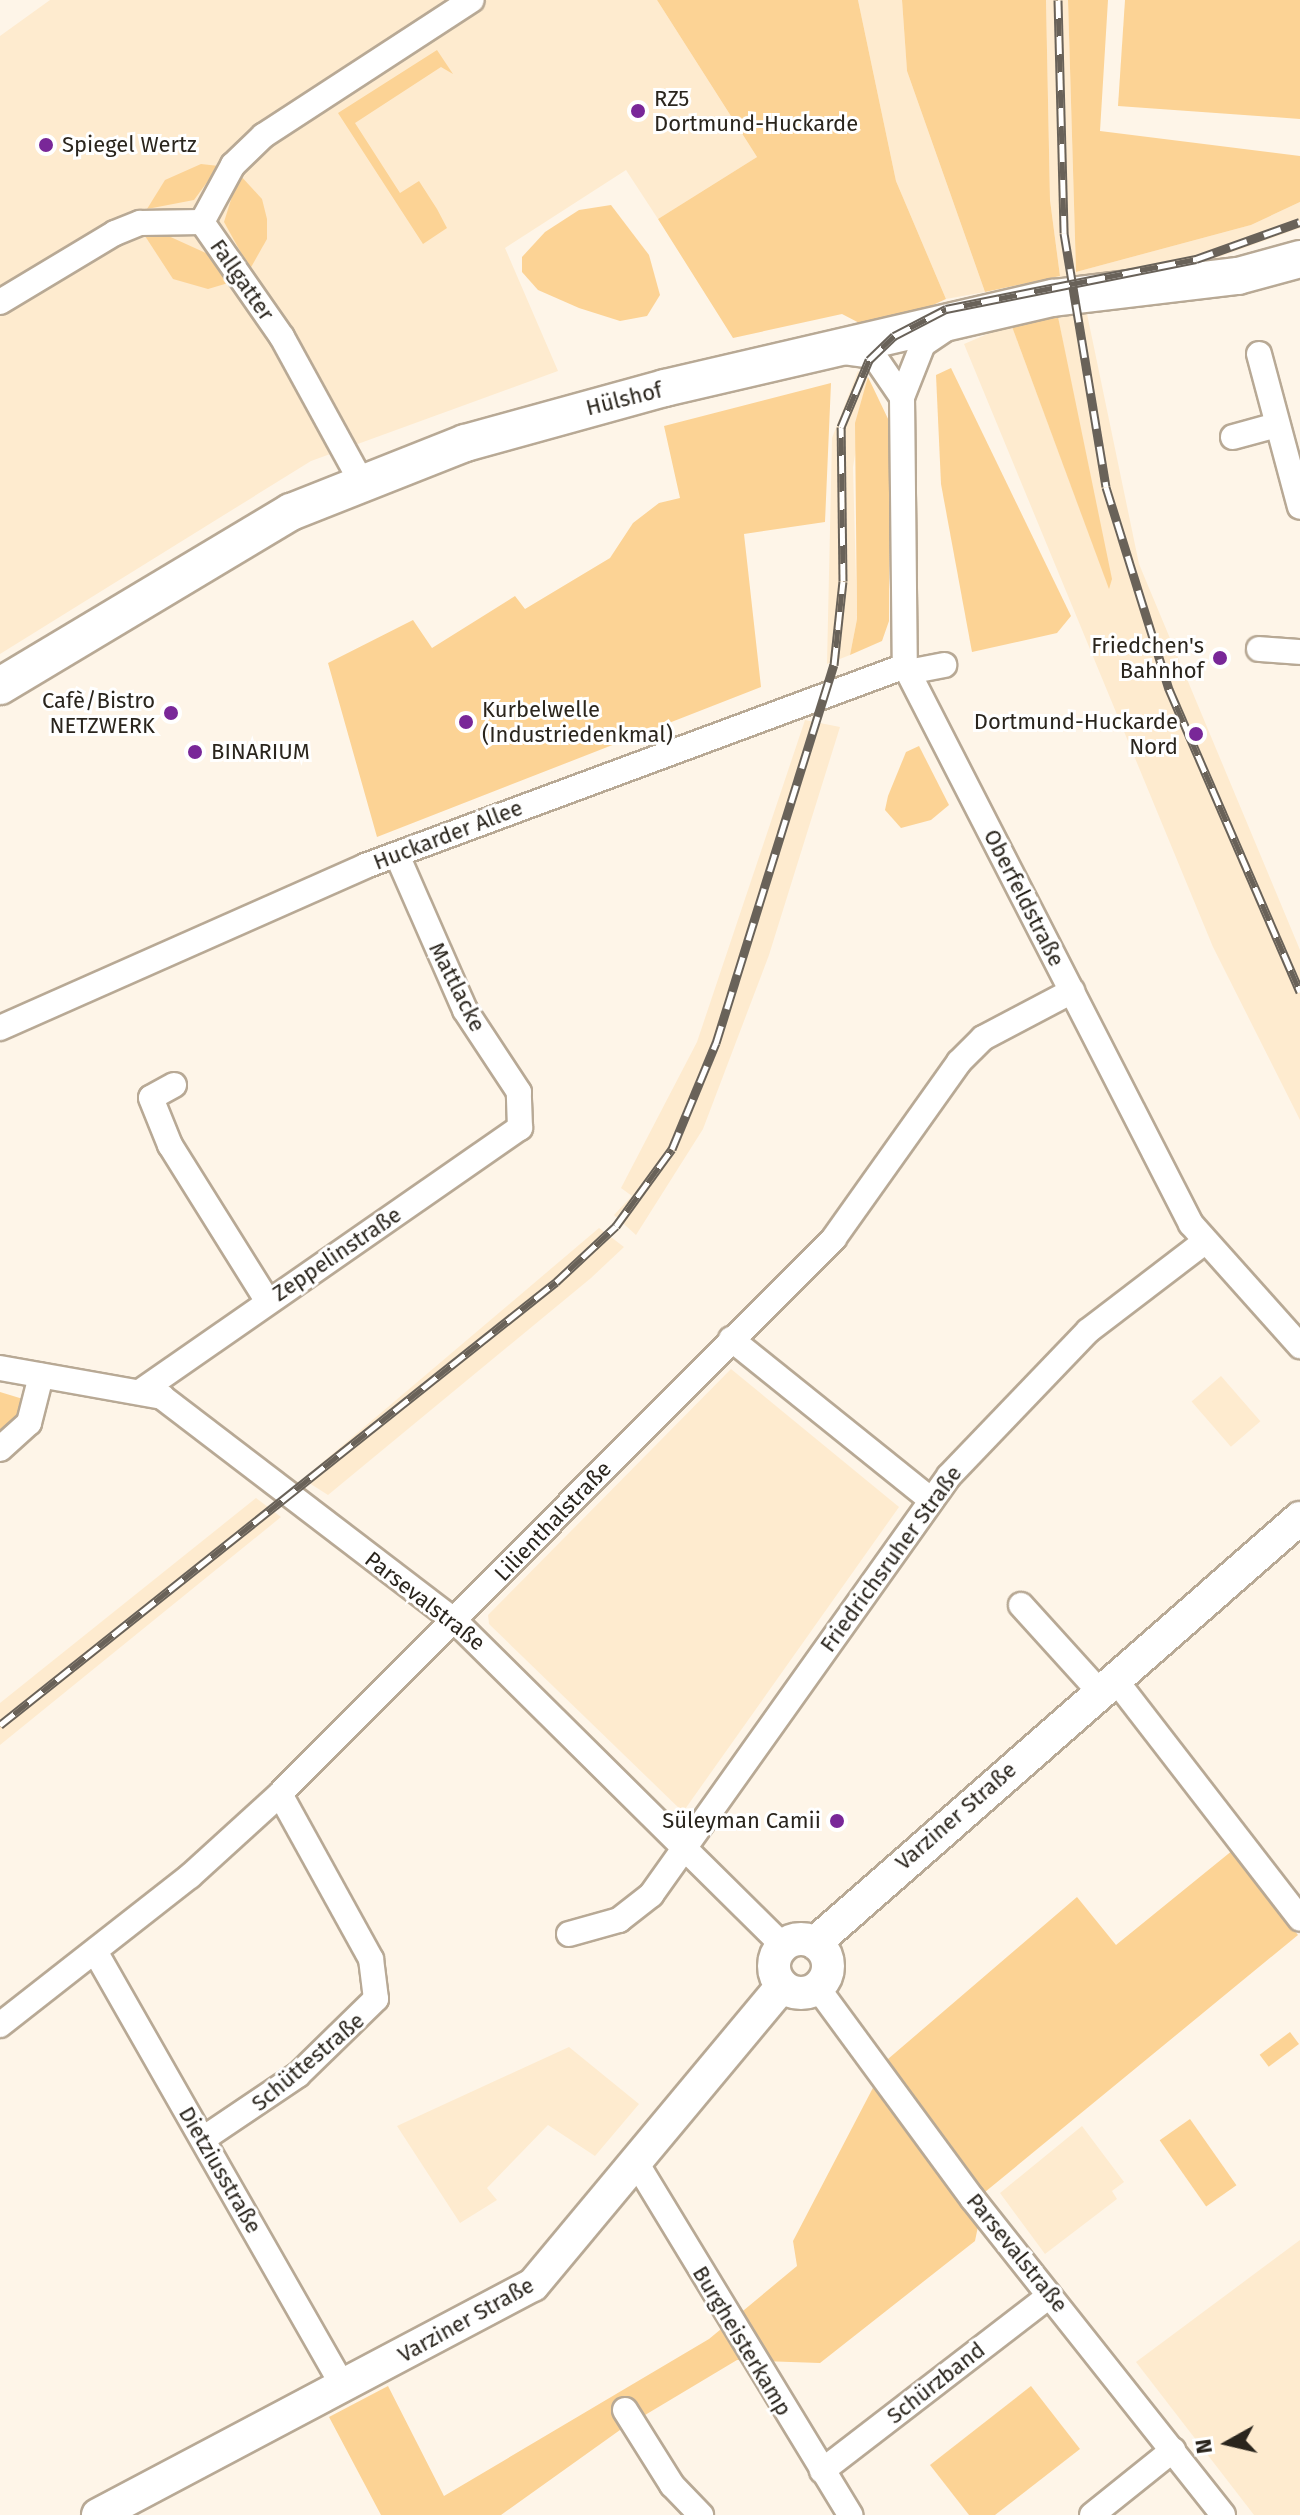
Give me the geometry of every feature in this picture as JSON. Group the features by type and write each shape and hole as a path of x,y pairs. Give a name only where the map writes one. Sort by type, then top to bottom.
{"main road":[{"name":"Hülshof","path":"0,686 181,572 361,481 528,424 1107,287 1238,276 1300,259"}],"street":[{"name":"Fallgatter","path":"361,481 282,337 202,222 233,165 263,136 472,0"},
{"path":"0,302 115,233 140,223 202,222"},
{"name":"Oberfeldstraße","path":"955,322 923,344 902,397 906,669 1203,1243 1300,1346"},
{"path":"834,350 874,356 902,397"},
{"path":"1259,354 1300,507"},
{"path":"1233,437 1277,425"},
{"path":"1259,649 1300,652"},
{"name":"Huckarder Allee","path":"0,1028 397,855 906,669 944,665"},
{"name":"Mattlacke","path":"397,855 465,1010 519,1092 525,1116"},
{"name":"Lilienthalstraße","path":"0,2025 96,1953 280,1794 834,1238 959,1062 983,1038 1072,991"},
{"path":"174,1085 151,1098 170,1145 267,1300"},
{"name":"Zeppelinstraße","path":"144,1389 267,1300 508,1140 525,1116"},
{"name":"Friedrichsruher Straße","path":"569,1934 637,1910 930,1499 1088,1331 1203,1243"},
{"path":"731,1339 930,1499"},
{"name":"Parsevalstraße","path":"0,1368 144,1389 455,1621 685,1843 783,1946"},
{"path":"0,1449 29,1423 41,1376"},
{"name":"Varziner Straße","path":"815,1943 1106,1684 1300,1518"},
{"path":"1021,1605 1106,1684 1300,1919"},
{"name":"Schüttestraße","path":"203,2139 298,2075 376,1999 371,1959 280,1794"},
{"path":"815,1943 828,1966 817,1987 798,1993 782,1986 774,1970 783,1946 815,1943"},
{"name":"Dietziusstraße","path":"96,1953 344,2387"},
{"name":"Varziner Straße","path":"98,2515 533,2285 637,2164 782,1986"},
{"name":"Parsevalstraße","path":"817,1987 1049,2296 1223,2515"},
{"name":"Burgheisterkamp","path":"637,2164 850,2515"},
{"name":"Schürzband","path":"822,2471 1049,2296"},
{"path":"625,2410 672,2485 701,2515"},
{"path":"1092,2515 1173,2450"}],"shaded area":[{"path":"50,0 657,0 757,157 658,219 626,170 505,248 558,371 311,461 0,654 0,36"},
{"path":"657,0 858,0 896,181 946,299 896,322 867,327 842,314 733,338 658,219 757,157"},
{"path":"858,0 902,0 907,71 985,292 946,299 896,181"},
{"path":"902,0 1046,0 1050,200 1060,276 985,292 907,71"},
{"path":"1046,0 1068,0 1076,272 1251,225 1300,202 1300,228 1205,262 937,308 1060,276 1050,200"},
{"path":"1068,0 1108,0 1100,131 1300,156 1300,202 1251,225 1076,272"},
{"path":"1125,0 1300,0 1300,119 1118,106"},
{"path":"437,50 453,74 441,67 355,123 400,193 419,181 437,209 447,228 423,244 338,113"},
{"path":"201,164 219,166 194,200 147,209 165,180"},
{"path":"239,174 262,199 267,219 267,239 250,269 224,222"},
{"path":"611,205 649,255 660,295 647,316 620,321 579,308 538,290 522,272 522,257 545,232 579,210"},
{"path":"164,234 208,254 235,281 208,289 173,279 145,236"},
{"path":"1086,309 1139,564 1300,950 1300,1120 1213,947 964,344 1011,324 1109,587 1057,312"},
{"path":"1057,312 1112,579 1109,589 1011,324"},
{"path":"951,368 1071,616 1057,633 972,652 941,484 936,375"},
{"path":"858,371 868,377 853,467 857,619 850,655 827,664 832,438"},
{"path":"868,377 890,423 889,621 882,641 850,655 857,619 855,423"},
{"path":"831,383 825,522 744,534 761,687 377,837 328,663 413,620 432,648 515,596 525,609 610,558 633,523 659,503 680,498 664,426"},
{"path":"805,720 840,727 769,955 703,1129 636,1235 614,1215 632,1196 621,1188 697,1042"},
{"path":"919,746 949,805 931,820 901,828 885,810 888,796 906,752"},
{"path":"599,1228 624,1247 591,1278 328,1495 303,1479"},
{"path":"731,1369 899,1507 683,1812 489,1624 488,1615"},
{"path":"1221,1376 1260,1421 1231,1447 1192,1402"},
{"path":"0,1392 23,1399 23,1413 0,1440"},
{"path":"256,1498 281,1517 0,1745 0,1703"},
{"path":"1233,1850 1298,1935 985,2192 975,2241 820,2363 737,2360 620,2430 501,2515 381,2515 329,2417 388,2386 444,2496 709,2339 797,2266 793,2241 888,2059 1077,1897 1116,1945"},
{"path":"1290,2032 1299,2044 1269,2067 1260,2055"},
{"path":"569,2047 639,2104 595,2156 548,2125 487,2188 497,2200 460,2223 397,2126"},
{"path":"1190,2119 1236,2185 1206,2207 1160,2140"},
{"path":"1082,2126 1124,2182 1112,2191 1117,2199 1045,2254 1000,2193"},
{"path":"1300,2240 1300,2515 1254,2515 1136,2362"},
{"path":"1031,2386 1080,2449 995,2515 969,2515 930,2465"}],"railway":[{"path":"1058,0 1064,233 1106,487 1169,689 1300,992"},
{"path":"0,1725 556,1282 616,1226 672,1149 716,1043 834,665 843,581 841,427 869,360 894,336 946,309 1196,259 1300,222"}],"place":[{"name":"RZ5 Dortmund-Huckarde","path":"638,111"},
{"name":"Spiegel Wertz","path":"46,145"},
{"name":"Friedchen's Bahnhof","path":"1220,658"},
{"name":"Cafè/Bistro NETZWERK","path":"171,713"},
{"name":"Kurbelwelle (Industriedenkmal)","path":"466,722"},
{"name":"Dortmund-Huckarde Nord","path":"1196,734"},
{"name":"BINARIUM","path":"195,752"},
{"name":"Süleyman Camii","path":"837,1821"}]}
